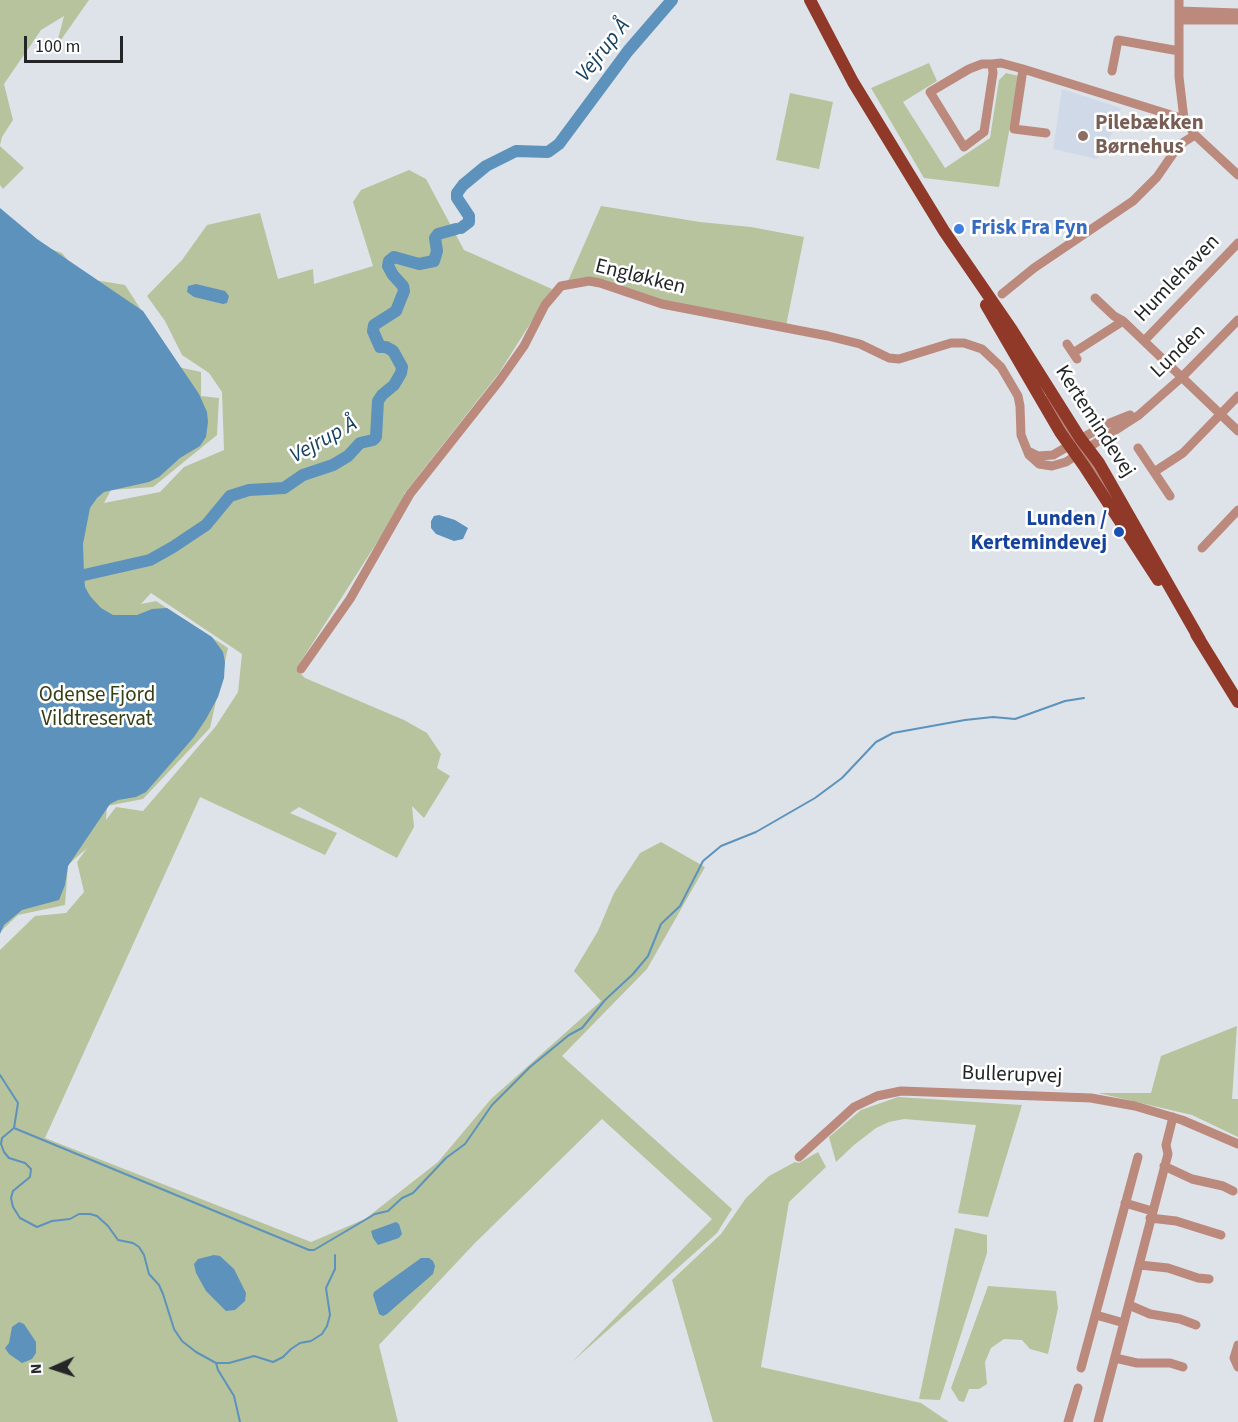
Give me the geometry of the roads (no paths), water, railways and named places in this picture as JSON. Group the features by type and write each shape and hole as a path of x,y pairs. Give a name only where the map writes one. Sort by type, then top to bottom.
{"main road":[{"name":"Kertemindevej","path":"810,0 853,82 944,231 1060,432 1079,446 1156,561 1238,702"},
{"name":"Kertemindevej","path":"944,231 1012,330 1137,549 1200,640"}],"street":[{"path":"1179,0 1180,102 1184,119 1195,135 1238,175"},
{"path":"1179,16 1238,12"},
{"path":"1179,16 1238,20"},
{"path":"1112,71 1118,40 1179,51"},
{"path":"992,63 993,73 984,132 964,147 930,92 982,64 992,63 1001,63 1184,119"},
{"path":"1023,69 1014,129 1046,134"},
{"path":"1002,294 1034,267 1133,201 1157,177 1179,145 1195,135"},
{"name":"Humlehaven","path":"1144,341 1238,243"},
{"name":"Engløkken","path":"301,669 350,599 410,494 500,380 524,346 545,305 561,286 589,281 600,283 663,304 860,344 889,358 899,359 951,344 964,343 982,349 1001,367 1016,391 1020,406 1021,435 1024,446 1031,453 1045,457 1079,446"},
{"path":"1095,298 1114,316 1123,321 1238,431"},
{"name":"Lunden","path":"1079,446 1139,414 1182,377 1238,320"},
{"path":"1067,344 1075,356 1123,321"},
{"path":"1154,472 1183,453 1238,396"},
{"path":"1138,448 1170,496"},
{"path":"1202,548 1238,510"},
{"name":"Bullerupvej","path":"799,1157 854,1107 877,1096 901,1091 1075,1096 1135,1106 1173,1117 1238,1144"},
{"path":"1098,1422 1168,1154 1166,1145 1173,1117"},
{"path":"1081,1368 1138,1156"},
{"path":"1164,1166 1192,1179 1223,1186 1233,1191"},
{"path":"1125,1203 1151,1214 1221,1235"},
{"path":"1140,1265 1168,1268 1198,1278 1209,1279"},
{"path":"1129,1305 1150,1314 1180,1319 1196,1325"},
{"path":"1096,1315 1124,1323"},
{"path":"1238,1345 1234,1358 1238,1367"},
{"path":"1115,1358 1137,1363 1170,1363 1183,1367"},
{"path":"1068,1422 1078,1388"}],"water":[{"name":"Odense Fjord Vildtreservat","path":"0,208 37,239 143,311 199,394 207,412 208,422 206,437 200,446 149,482 104,492 90,508 83,544 85,587 101,608 113,615 137,615 152,609 167,608 212,637 223,652 225,662 224,678 218,697 194,737 146,792 110,804 68,866 65,885 59,900 22,910 4,925 0,934"},
{"path":"196,284 225,291 229,296 227,303 194,297 187,292 188,286"},
{"path":"439,515 455,520 468,528 463,539 454,541 436,534 431,528 431,521 434,516"},
{"path":"396,1222 402,1234 399,1238 378,1245 371,1231"},
{"path":"214,1255 220,1256 234,1269 246,1293 245,1301 235,1310 226,1311 206,1291 196,1273 194,1264 198,1259"},
{"path":"421,1258 429,1258 433,1261 435,1266 433,1274 387,1314 383,1316 379,1314 374,1292"},
{"path":"19,1322 24,1324 36,1342 36,1353 32,1359 22,1363 9,1354 5,1348 9,1343 12,1327"}],"waterway":[{"name":"Vejrup Å","path":"461,228 469,222 469,216 457,198 457,193 463,185 486,166 516,151 548,152 559,144 628,51 672,0"},
{"name":"Vejrup Å","path":"84,575 150,560 206,525 230,496 249,490 284,488 303,475 333,465 348,456 360,443 373,440 376,437 378,401 394,385 402,367 393,351 380,347 373,331 374,325 396,311 404,291 403,286 388,266 389,261 394,257 419,264 434,261 437,251 435,238 438,234 456,229"},
{"path":"0,1075 18,1103 14,1128 309,1250 314,1250 375,1214 388,1211 402,1198 413,1193 446,1158 465,1144 492,1105 530,1067 569,1035 582,1028 605,1000 633,974 648,956 661,924 680,906 703,861 721,846 756,832 815,798 842,778 876,742 893,733 965,720 993,717 1015,719 1065,701 1084,698"},
{"path":"14,1128 2,1138 1,1144 4,1152 9,1158 25,1163 31,1169 30,1177 13,1191 11,1198 13,1207 20,1218 37,1227 52,1221 70,1219 79,1214 90,1214 97,1216 108,1226 118,1240 133,1243 139,1247 144,1255 149,1274 159,1285 163,1294 174,1329 182,1341 216,1363 229,1363 254,1356 273,1362 300,1343 311,1341 322,1334 330,1315 326,1288 335,1269 335,1255"},
{"path":"216,1363 234,1396 240,1422"}],"place":[{"name":"Pilebækken Børnehus","path":"1083,136"},
{"name":"Frisk Fra Fyn","path":"959,229"},
{"name":"Lunden / Kertemindevej","path":"1119,532"}]}
